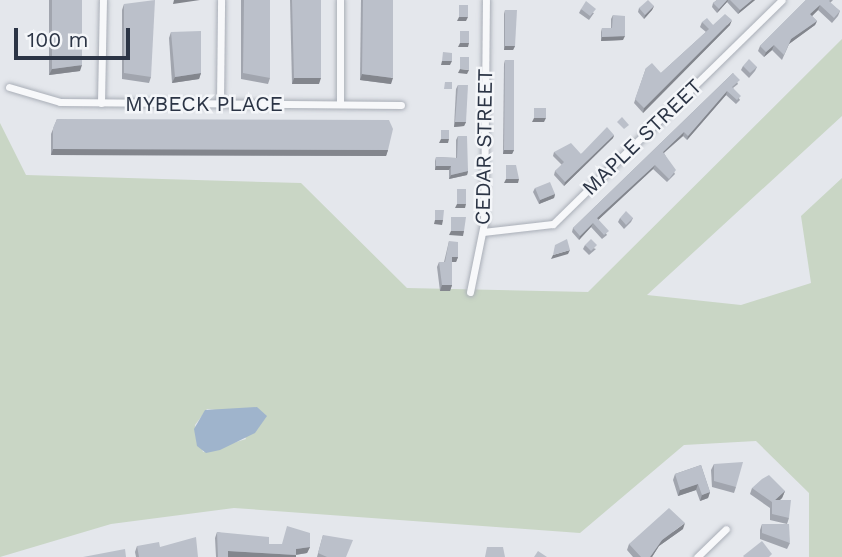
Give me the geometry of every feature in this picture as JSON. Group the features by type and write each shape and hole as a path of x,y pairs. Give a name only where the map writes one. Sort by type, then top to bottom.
{"street":[{"path":"101,103 103,0"},
{"path":"220,0 220,104"},
{"path":"340,0 340,104"},
{"name":"CEDAR STREET","path":"470,292 483,232 486,0"},
{"name":"MAPLE STREET","path":"483,232 553,224 782,0"},
{"name":"MYBECK PLACE","path":"9,87 60,102 401,105"},
{"path":"697,557 726,528"}],"green space":[{"path":"842,39 842,116 647,295 741,305 811,283 801,216 842,178 842,557 809,557 809,493 756,441 684,445 580,533 234,508 111,524 0,557 0,123 26,175 301,183 407,288 588,292","holes":["207,409 234,412 246,439 203,452 195,425"]}],"water":[{"path":"257,407 267,416 255,433 220,450 206,453 197,446 194,429 205,410"}],"building":[{"path":"52,0 82,0 82,65 52,69"},
{"path":"155,0 151,77 124,73 124,4"},
{"path":"244,0 270,0 270,78 243,73"},
{"path":"292,0 321,0 321,78 294,78"},
{"path":"363,0 393,0 393,78 362,74"},
{"path":"648,0 654,6 645,15 639,8"},
{"path":"727,0 719,9 713,3"},
{"path":"730,0 752,0 740,10"},
{"path":"806,0 830,0 840,11 834,18 820,5 810,14 817,21 791,39 784,55 774,45 766,52 760,46"},
{"path":"586,1 596,9 590,16 581,9"},
{"path":"459,5 468,5 468,17 459,17"},
{"path":"505,10 517,10 515,46 505,46"},
{"path":"725,14 732,20 644,108 635,99 646,68 652,63 661,73 709,29 702,22 707,18 713,25"},
{"path":"613,15 625,16 625,36 602,37 602,28 612,28"},
{"path":"201,31 201,73 175,77 171,32"},
{"path":"460,31 469,31 469,43 460,43"},
{"path":"443,52 452,53 452,61 442,61"},
{"path":"460,57 469,57 469,70 460,69"},
{"path":"749,59 757,67 750,73 743,66"},
{"path":"505,60 514,60 514,150 504,150"},
{"path":"733,73 740,80 732,87 741,96 737,100 727,91 688,136 684,132 663,152 676,170 669,179 655,165 597,218 609,231 604,235 593,223 580,236 573,228"},
{"path":"445,82 452,82 452,89 444,89"},
{"path":"458,85 468,85 466,122 455,122"},
{"path":"534,108 546,108 546,118 534,118"},
{"path":"622,117 629,125 624,129 617,122"},
{"path":"57,119 389,120 393,129 388,150 53,149 53,128"},
{"path":"607,127 614,135 565,182 555,171 564,162 554,152 571,143 581,154"},
{"path":"441,130 449,130 449,139 441,139"},
{"path":"458,136 467,136 468,171 451,175 451,166 436,166 436,157 457,158"},
{"path":"506,165 516,165 519,179 506,179"},
{"path":"550,182 555,194 540,200 535,188"},
{"path":"457,189 466,189 466,204 457,204"},
{"path":"435,210 444,210 443,220 435,220"},
{"path":"626,211 633,218 626,225 620,218"},
{"path":"451,217 466,217 464,231 451,231"},
{"path":"567,239 570,250 553,255 555,245"},
{"path":"591,239 597,245 591,251 585,245"},
{"path":"449,241 458,242 458,257 452,257 452,285 442,285 439,262 445,262"},
{"path":"743,462 736,487 714,481 714,464"},
{"path":"701,465 710,492 702,495 698,484 680,490 675,474"},
{"path":"769,475 785,491 775,500 791,500 789,518 772,514 772,502 752,488"},
{"path":"669,508 685,523 662,540 650,557 641,557 629,544"},
{"path":"762,524 789,524 790,543 762,533"},
{"path":"287,526 310,533 310,547 296,549 296,555 228,551 228,557 218,557 217,532 269,537 269,544 282,544"},
{"path":"323,535 353,540 346,557 327,557 318,553"},
{"path":"196,537 198,557 139,557 137,546 159,542 160,547"},
{"path":"762,541 772,554 769,557 743,556"},
{"path":"487,547 503,547 505,557 485,557"},
{"path":"125,549 126,557 83,557"},
{"path":"538,551 547,557 534,557"}]}
